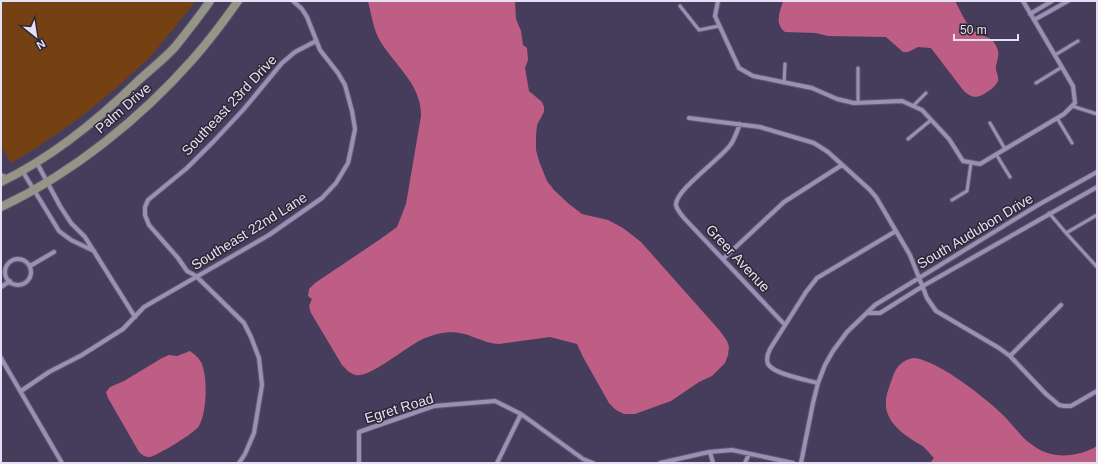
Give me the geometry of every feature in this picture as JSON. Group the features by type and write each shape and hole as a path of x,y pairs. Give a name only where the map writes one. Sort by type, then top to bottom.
{"main road":[{"name":"Palm Drive","path":"1,182 23,172 37,163 73,138 111,107 174,47 210,1"},
{"name":"Palm Drive","path":"1,206 34,190 82,159 138,115 193,59 220,27 238,1"}],"street":[{"name":"Southeast 22nd Lane","path":"21,391 49,372 82,355 123,329 144,307 269,235 322,198 336,183 348,163 355,129 352,111 345,85 338,73 320,50 307,17 302,9 292,1"},
{"path":"718,1 715,16 739,68 754,76 812,88 837,99 858,103 902,101 922,110 932,119 950,139 963,161 980,164 1064,114 1075,103 1073,86 1023,1"},
{"path":"1030,14 1052,1"},
{"path":"1034,20 1068,1"},
{"name":"Southeast 23rd Drive","path":"196,276 187,271 178,258 149,225 145,215 145,207 148,200 187,168 214,141 243,110 282,63 295,52 316,40"},
{"path":"689,118 760,127 814,143 823,148 876,197 910,255 930,303 939,313 987,340 1010,356 1046,394 1059,404 1071,406 1097,391"},
{"name":"Greer Avenue","path":"740,124 731,144 684,190 677,200 676,205 681,214 785,325"},
{"path":"37,163 72,223 85,237 134,317"},
{"path":"724,259 784,202 842,165"},
{"path":"23,172 59,231 71,240 94,251"},
{"name":"South Audubon Drive","path":"801,463 818,383 833,351 847,332 874,305 1038,205 1097,172"},
{"path":"1,175 9,178"},
{"name":"South Audubon Drive","path":"867,313 880,313 923,286 1097,187"},
{"path":"818,383 776,371 768,364 768,354 770,349 806,292 817,278 896,231"},
{"path":"30,266 54,252"},
{"path":"14,260 23,260 30,266 30,278 24,283 17,285 10,281 6,274 6,269 14,260"},
{"path":"196,276 244,323 259,358 262,385 254,433 245,454 239,463"},
{"path":"1,287 10,281"},
{"path":"1010,356 1061,305"},
{"path":"1,358 62,463"},
{"name":"Egret Road","path":"359,463 359,432 434,406 495,401 521,414 583,459 593,463"},
{"path":"497,463 521,414"},
{"path":"660,463 710,452 732,450 793,463"},
{"path":"710,452 713,463"},
{"path":"745,463 749,454"}],"lane":[{"path":"680,6 699,30 719,26"},
{"path":"1055,55 1078,41"},
{"path":"784,83 785,64"},
{"path":"1036,83 1062,67"},
{"path":"858,68 858,103"},
{"path":"912,106 926,93"},
{"path":"1072,106 1097,114"},
{"path":"1057,118 1072,143"},
{"path":"908,139 932,119"},
{"path":"990,123 1005,149"},
{"path":"996,154 1010,177"},
{"path":"952,200 967,191 972,163"},
{"path":"1049,213 1097,267"},
{"path":"1066,233 1097,215"}],"shaded area":[{"path":"1,1 196,1 151,56 115,89 78,119 11,163 1,146"},
{"path":"368,1 515,1 516,19 521,31 523,45 527,48 528,60 525,68 529,91 542,102 544,107 544,112 537,125 536,150 547,181 554,190 582,214 608,220 623,228 641,242 720,331 729,347 728,355 725,363 712,376 699,382 671,401 635,414 624,414 616,410 609,403 577,344 550,337 496,344 460,333 448,332 423,339 379,367 362,375 352,374 342,365 311,313 309,306 312,299 308,296 309,289 315,283 397,227 406,204 421,116 420,104 412,84 378,37 373,24"},
{"path":"783,1 955,1 970,27 976,32 992,40 995,44 998,50 996,68 998,81 986,93 973,97 963,90 931,48 918,47 908,52 903,52 886,37 828,36 816,33 785,32 779,21 779,13"},
{"path":"190,351 201,362 205,376 206,394 202,420 196,429 184,438 150,457 144,456 139,452 106,392 110,387 124,381 162,358 169,355 177,356"},
{"path":"915,358 937,366 975,391 1004,416 1027,441 1039,449 1047,453 1064,456 1081,453 1097,446 1097,463 932,463 931,462 934,458 926,449 904,434 894,424 887,413 886,398 893,376 901,363"}]}
